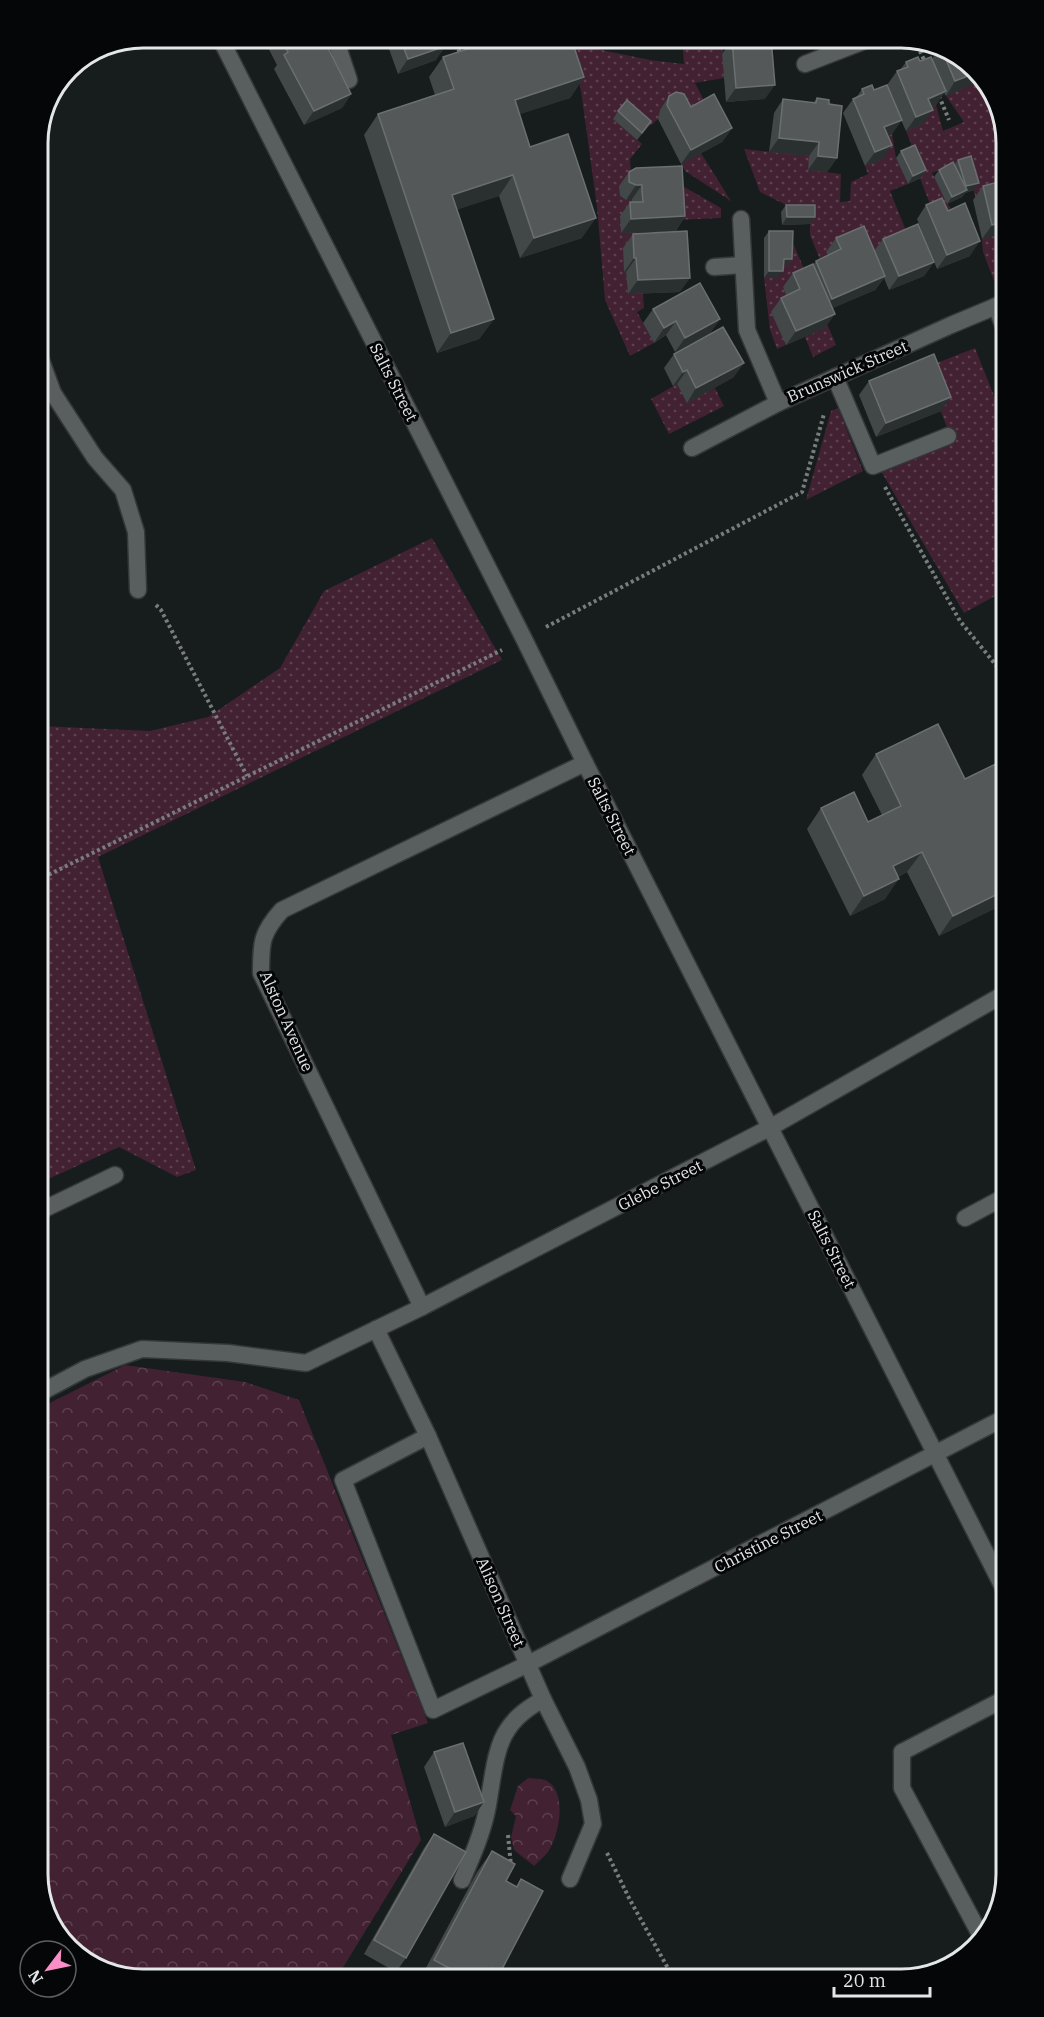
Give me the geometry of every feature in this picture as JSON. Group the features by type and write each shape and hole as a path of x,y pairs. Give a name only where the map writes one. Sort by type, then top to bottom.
{"street":[{"name":"Salts Street","path":"225,48 996,1573"},
{"path":"338,48 349,80"},
{"path":"805,64 829,48"},
{"path":"741,219 747,330 778,403"},
{"path":"714,267 743,265"},
{"name":"Brunswick Street","path":"692,448 778,403 996,306"},
{"path":"835,377 873,465 948,436"},
{"path":"48,379 53,393 95,458 123,490 136,532 138,590"},
{"name":"Alston Avenue","path":"422,1306 261,973 261,949 267,927 282,910 585,763"},
{"name":"Glebe Street","path":"48,1389 85,1369 142,1349 228,1353 306,1363 771,1127 996,999"},
{"path":"48,1207 115,1175"},
{"path":"965,1218 996,1201"},
{"name":"Alison Street","path":"376,1329 428,1436 543,1699 577,1767 589,1800 593,1824"},
{"name":"Christine Street","path":"428,1436 343,1480 433,1710 528,1664 996,1422"},
{"path":"462,1880 473,1855 486,1813 498,1750 506,1731 525,1710 543,1699"},
{"path":"978,1930 902,1788 902,1752 996,1703"},
{"path":"570,1878 593,1824"}],"path":[{"path":"458,48 463,63"},
{"path":"919,50 928,70"},
{"path":"936,90 949,120"},
{"path":"48,875 524,639 802,492 824,413"},
{"path":"873,465 960,621 996,665"},
{"path":"138,590 161,610 247,776"},
{"path":"593,1824 630,1900 668,1969"}],"green space":[{"path":"573,48 592,48 650,60 684,64 683,48 722,48 724,78 695,83 707,106 658,119 646,129 613,118 642,144 630,159 632,181 620,196 626,200 632,199 633,216 621,233 637,232 638,241 624,272 626,272 628,293 643,293 644,308 637,312 654,343 630,356 605,300 597,207"},
{"path":"975,83 987,103 994,124 996,143 996,194 976,199 965,160 932,173 955,217 933,212 910,152 911,144 906,131 923,124 918,113 936,105 943,131 964,122 946,96"},
{"path":"892,134 896,158 908,184 890,191 909,238 861,258 827,252 832,263 823,267 810,235 810,212 786,212 786,205 760,192 744,149 809,156 809,170 841,174 840,202 850,201 851,182 868,174 865,166 882,159 874,141"},
{"path":"701,153 731,201 685,171 681,164"},
{"path":"672,180 721,208 721,218 675,220"},
{"path":"996,235 996,280 994,281 983,252 982,239"},
{"path":"791,238 836,345 813,357 805,337 825,328 790,303 786,345 777,349 770,330 764,278 778,278"},
{"path":"975,348 996,401 996,595 964,613 881,471 948,430 924,368"},
{"path":"677,384 687,402 715,388 724,406 669,434 651,399"},
{"path":"838,408 863,471 806,500 831,411"},
{"path":"432,538 502,660 98,857 196,1170 177,1177 119,1147 48,1179 48,726 150,731 208,717 280,668 324,591"},
{"path":"125,1365 245,1382 299,1400 428,1723 391,1735 421,1840 342,1969 137,1969 112,1964 90,1953 64,1927 55,1910 48,1874 48,1404"},
{"path":"528,1778 547,1781 554,1787 558,1795 560,1815 552,1845 534,1866 514,1850 511,1837 516,1816 510,1810 518,1786"}],"building":[{"path":"286,48 328,48 351,94 314,111 284,55 288,52"},
{"path":"404,48 440,48 408,59"},
{"path":"470,48 574,48 584,77 515,100 530,147 568,134 596,218 534,238 513,175 452,195 494,319 451,333 378,114 454,89 443,57"},
{"path":"733,48 772,48 775,85 736,88"},
{"path":"918,57 920,61 931,57 946,91 928,99 933,110 916,117 897,71 908,67 906,62"},
{"path":"946,60 968,76 955,81"},
{"path":"872,85 874,90 887,85 902,120 884,127 892,145 875,152 853,99 864,94 862,89"},
{"path":"676,92 684,94 691,107 714,94 732,128 691,150 667,105 669,96"},
{"path":"817,98 829,100 829,104 842,106 837,158 818,156 819,142 779,138 783,99 816,103"},
{"path":"627,100 651,121 642,133 618,111"},
{"path":"915,145 926,170 913,176 901,151"},
{"path":"971,156 979,183 966,186 958,160"},
{"path":"953,162 967,190 952,197 939,170"},
{"path":"682,166 685,216 631,219 630,202 643,202 642,185 629,182 629,172 636,168"},
{"path":"996,183 996,224 992,225 983,186"},
{"path":"942,198 948,211 965,203 980,241 947,255 926,205"},
{"path":"786,205 815,205 815,217 787,217"},
{"path":"918,224 934,262 899,276 883,239"},
{"path":"864,226 885,276 832,299 816,261 841,249 836,238"},
{"path":"687,231 690,278 638,280 633,234"},
{"path":"769,231 793,231 792,259 784,259 783,271 769,271"},
{"path":"813,264 835,314 796,331 781,298 800,289 793,273"},
{"path":"700,283 720,319 685,338 676,321 664,328 653,309"},
{"path":"723,327 744,363 696,388 687,370 683,372 674,354"},
{"path":"934,354 951,397 886,423 869,381"},
{"path":"938,724 965,779 996,764 996,895 953,916 922,852 893,866 899,879 864,896 821,808 854,792 868,822 901,806 876,754"},
{"path":"463,1743 484,1802 455,1812 434,1752"},
{"path":"434,1834 466,1852 406,1958 374,1940"},
{"path":"492,1851 515,1864 506,1881 517,1887 521,1879 543,1891 502,1969 451,1969 434,1960"}]}
